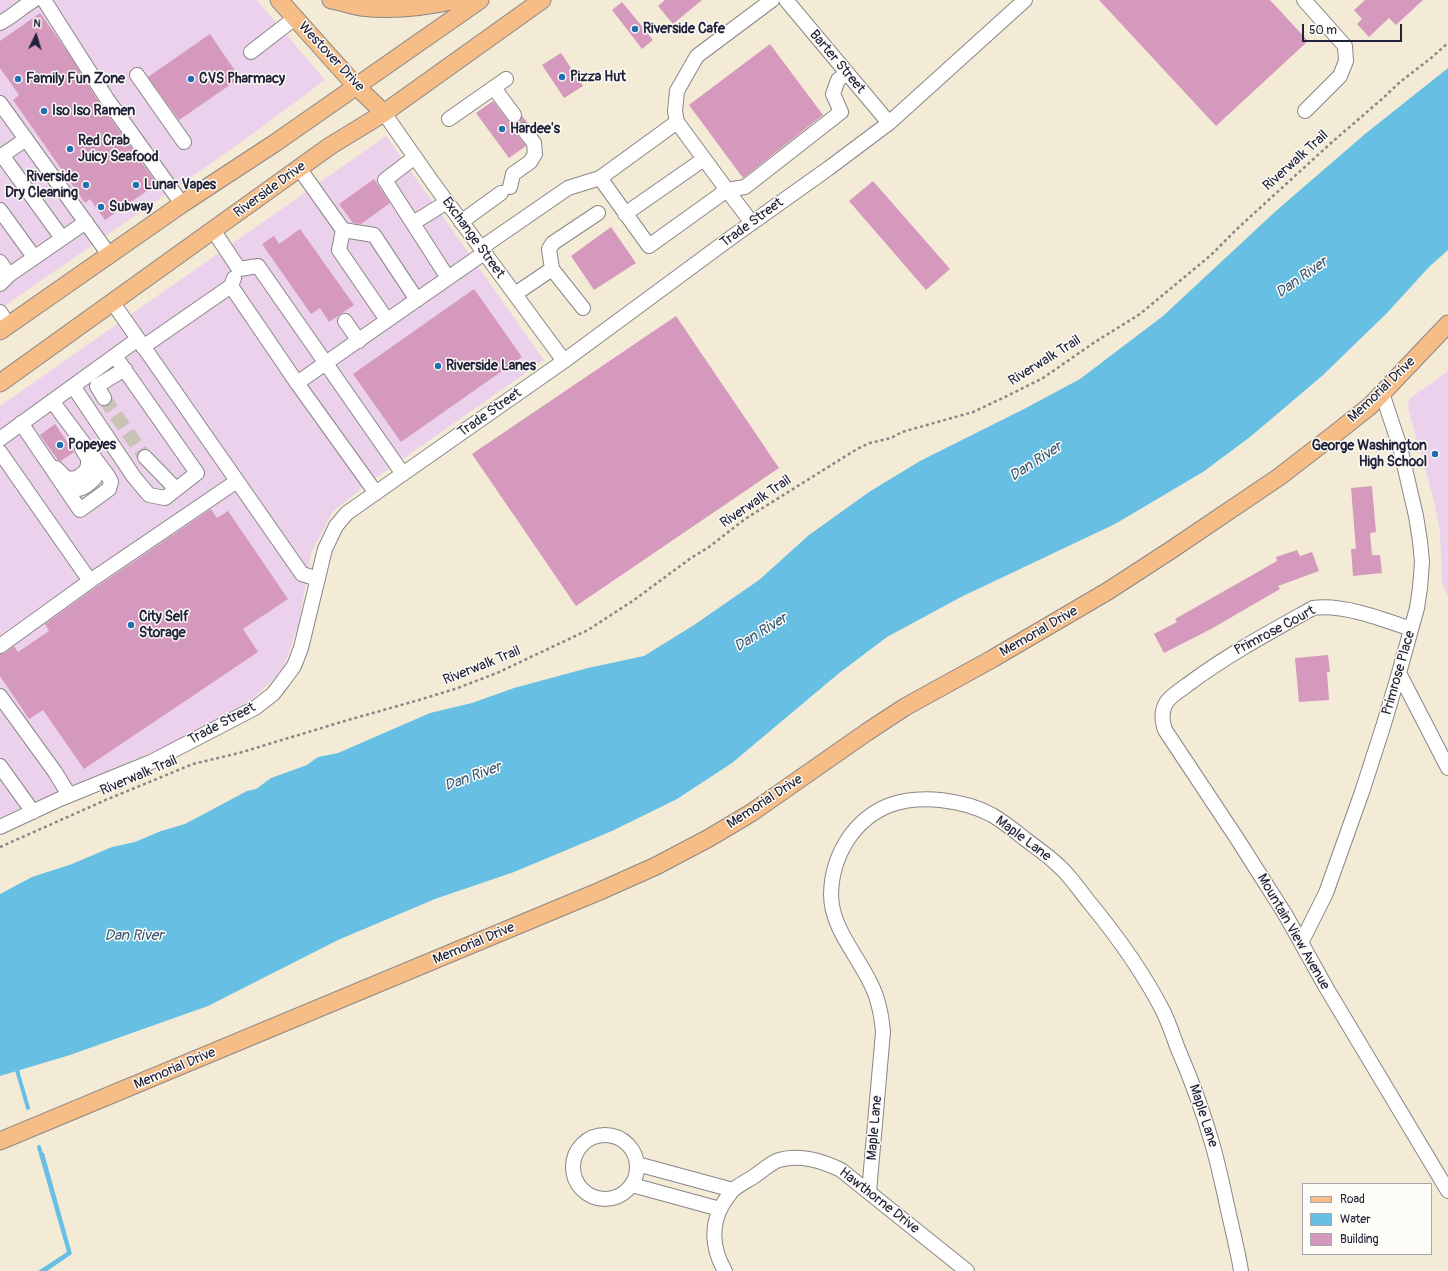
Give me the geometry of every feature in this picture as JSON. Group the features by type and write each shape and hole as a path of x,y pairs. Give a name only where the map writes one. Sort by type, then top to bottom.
{"main road":[{"name":"Westover Drive","path":"279,0 356,86 384,113"},
{"path":"331,0 360,7 410,8 441,4 456,0"},
{"path":"3,323 110,256 182,204 275,142 480,0"},
{"name":"Riverside Drive","path":"0,383 330,146 384,113 542,0"},
{"name":"Memorial Drive","path":"0,1142 600,891 656,866 709,838 751,813 905,707 992,659 1108,591 1279,477 1370,406 1448,324"}],"street":[{"path":"0,23 34,0"},
{"path":"44,0 107,99 182,204"},
{"path":"752,223 677,122 675,111 677,91 697,56 772,0"},
{"name":"Barter Street","path":"786,0 889,123"},
{"name":"Trade Street","path":"0,827 69,795 151,762 255,708 273,694 294,666 301,648 325,549 336,526 347,513 564,361 889,123 1025,0"},
{"path":"1304,0 1345,46 1346,61 1340,76 1305,111"},
{"path":"251,52 295,18"},
{"path":"600,178 649,246 727,190 745,187 841,112 833,94 838,80 847,73"},
{"path":"137,75 184,142"},
{"path":"449,119 506,79"},
{"path":"494,88 514,115"},
{"path":"0,103 110,256"},
{"name":"Exchange Street","path":"384,113 461,222 564,361"},
{"path":"297,383 448,278 482,250 568,188 600,178 677,122"},
{"path":"461,222 506,190 513,174 530,162 535,154 534,143 524,130"},
{"path":"26,139 1,156 62,238"},
{"path":"415,157 385,180 448,278"},
{"path":"625,214 704,159"},
{"path":"299,168 343,230 374,235 417,300"},
{"path":"413,223 447,202"},
{"path":"0,210 34,257"},
{"path":"583,308 552,269 549,249 553,242 598,213"},
{"path":"2,270 34,257 86,222"},
{"path":"213,230 239,269"},
{"path":"343,230 339,250 388,320"},
{"path":"239,269 258,266 403,474"},
{"path":"0,439 115,356 140,343 231,286 239,269"},
{"path":"515,294 552,269"},
{"path":"231,286 297,383 376,493"},
{"path":"112,303 302,574 318,579"},
{"path":"345,321 358,341"},
{"path":"73,386 134,477 149,495 165,498 197,473 115,356"},
{"path":"104,398 97,386 125,369"},
{"name":"Primrose Place","path":"1301,943 1326,893 1383,727 1417,608 1420,588 1422,562 1416,516 1400,447 1382,394"},
{"path":"21,423 80,510 109,489 111,482 52,401"},
{"path":"43,456 66,479 77,478 86,471 88,458 72,427"},
{"path":"0,452 90,581"},
{"path":"145,457 176,489"},
{"path":"0,646 90,581 237,481"},
{"name":"Primrose Court","path":"1192,682 1208,669 1249,643 1313,608 1324,606 1338,608 1392,622 1411,629"},
{"path":"1399,673 1448,768"},
{"name":"Mountain View Avenue","path":"1192,682 1167,702 1163,711 1162,720 1165,730 1285,914 1327,989 1448,1191"},
{"path":"0,696 55,772 69,795"},
{"path":"0,766 33,812"},
{"name":"Maple Lane","path":"869,1192 882,1032 881,1014 876,996 868,979 849,948 833,912 831,894 833,877 837,860 844,844 854,829 867,818 896,803 926,799 956,802 972,806 990,814 1007,825 1061,867 1106,922 1144,977 1164,1012 1187,1068 1212,1142 1241,1271"},
{"path":"600,1135 611,1135 621,1138 629,1145 635,1154 637,1164 635,1179 632,1185 624,1193 614,1198 604,1199 594,1197 584,1192 578,1184 574,1174 573,1163 576,1153 582,1144 590,1138 600,1135"},
{"name":"Hawthorne Drive","path":"725,1271 719,1260 714,1241 716,1220 720,1209 733,1190 778,1160 798,1158 811,1159 827,1163 841,1170 967,1271"},
{"path":"637,1164 733,1190"},
{"path":"632,1185 720,1209"}],"path":[{"name":"Riverwalk Trail","path":"0,847 187,766 239,753 455,689 497,673 588,630 634,600 746,519 857,449 870,443 891,438 902,432 973,412 1043,378 1095,342 1140,314 1211,256 1238,228 1330,143 1400,82 1432,58 1448,43"}],"shaded area":[{"path":"0,0 257,0 325,80 243,141 0,309"},
{"path":"386,136 544,360 370,482 333,511 311,553 299,623 283,670 249,702 167,746 62,790 0,820 0,406"},
{"name":"George Washington High School","path":"1448,371 1448,596 1442,583 1440,532 1434,501 1408,408 1409,399"}],"water":[{"name":"Dan River","path":"1448,68 1448,250 1429,267 1387,313 1322,376 1250,437 1203,472 1115,524 961,597 887,637 838,674 732,763 677,799 612,831 514,872 435,899 338,940 208,1006 70,1055 0,1076 0,894 32,877 72,864 112,847 135,842 161,831 185,824 247,791 256,789 271,778 307,765 318,757 338,753 430,713 472,703 514,688 588,668 644,656 694,625 759,580 809,535 869,492 920,461 1080,379 1163,316 1277,210 1365,134"},
{"path":"44,1153 72,1254 47,1271 38,1271 67,1252 39,1154"}],"building":[{"path":"665,0 702,0 673,24 658,6"},
{"path":"1099,0 1270,0 1308,41 1216,126"},
{"path":"1365,0 1423,0 1396,25 1389,18 1369,37 1357,24 1362,19 1354,10"},
{"path":"622,2 653,40 642,49 612,10"},
{"path":"40,13 69,54 100,104 157,184 105,220 90,199 85,203 13,100 19,95 0,68 0,41"},
{"name":"CVS Pharmacy","path":"210,34 240,78 179,120 148,77"},
{"path":"770,44 823,115 743,178 689,105"},
{"path":"561,53 583,86 564,98 542,65"},
{"path":"493,101 510,123 519,122 522,116 527,122 522,122 519,124 516,131 517,135 526,146 509,158 476,113"},
{"path":"374,179 390,203 361,224 353,223 339,204"},
{"path":"873,181 950,269 926,290 849,201"},
{"path":"611,227 636,263 594,290 571,256"},
{"path":"300,229 354,305 329,322 320,308 311,314 262,244 274,236 279,244"},
{"name":"Riverside Lanes","path":"474,289 522,357 401,442 353,374"},
{"path":"676,316 779,468 576,606 472,454"},
{"path":"55,424 74,452 61,461 58,460 40,435"},
{"path":"1372,486 1376,532 1370,533 1372,555 1380,555 1382,573 1353,576 1351,549 1356,549 1351,488"},
{"path":"211,509 217,518 228,511 288,599 243,629 258,652 84,769 43,710 29,719 0,676 0,654 5,653 14,646 18,652 49,631 45,624"},
{"path":"1297,550 1300,556 1312,552 1319,571 1278,586 1280,589 1211,629 1164,653 1154,634 1177,622 1175,619 1277,561 1276,557"},
{"path":"1328,655 1330,672 1327,672 1329,700 1299,702 1295,658"}],"waterway":[{"path":"17,1070 28,1108"},
{"path":"39,1147 42,1157"}],"tunnel":[{"path":"104,398 145,457"}],"place":[{"name":"Riverside Cafe","path":"635,29"},
{"name":"Pizza Hut","path":"562,77"},
{"name":"Family Fun Zone","path":"18,79"},
{"name":"CVS Pharmacy","path":"191,79"},
{"name":"Iso Iso Ramen","path":"44,111"},
{"name":"Hardee's","path":"502,129"},
{"name":"Red Crab Juicy Seafood","path":"70,149"},
{"name":"Riverside Dry Cleaning","path":"86,185"},
{"name":"Lunar Vapes","path":"136,185"},
{"name":"Subway","path":"101,207"},
{"name":"Riverside Lanes","path":"438,366"},
{"name":"Popeyes","path":"60,445"},
{"name":"George Washington High School","path":"1435,454"},
{"name":"City Self Storage","path":"131,625"}]}
